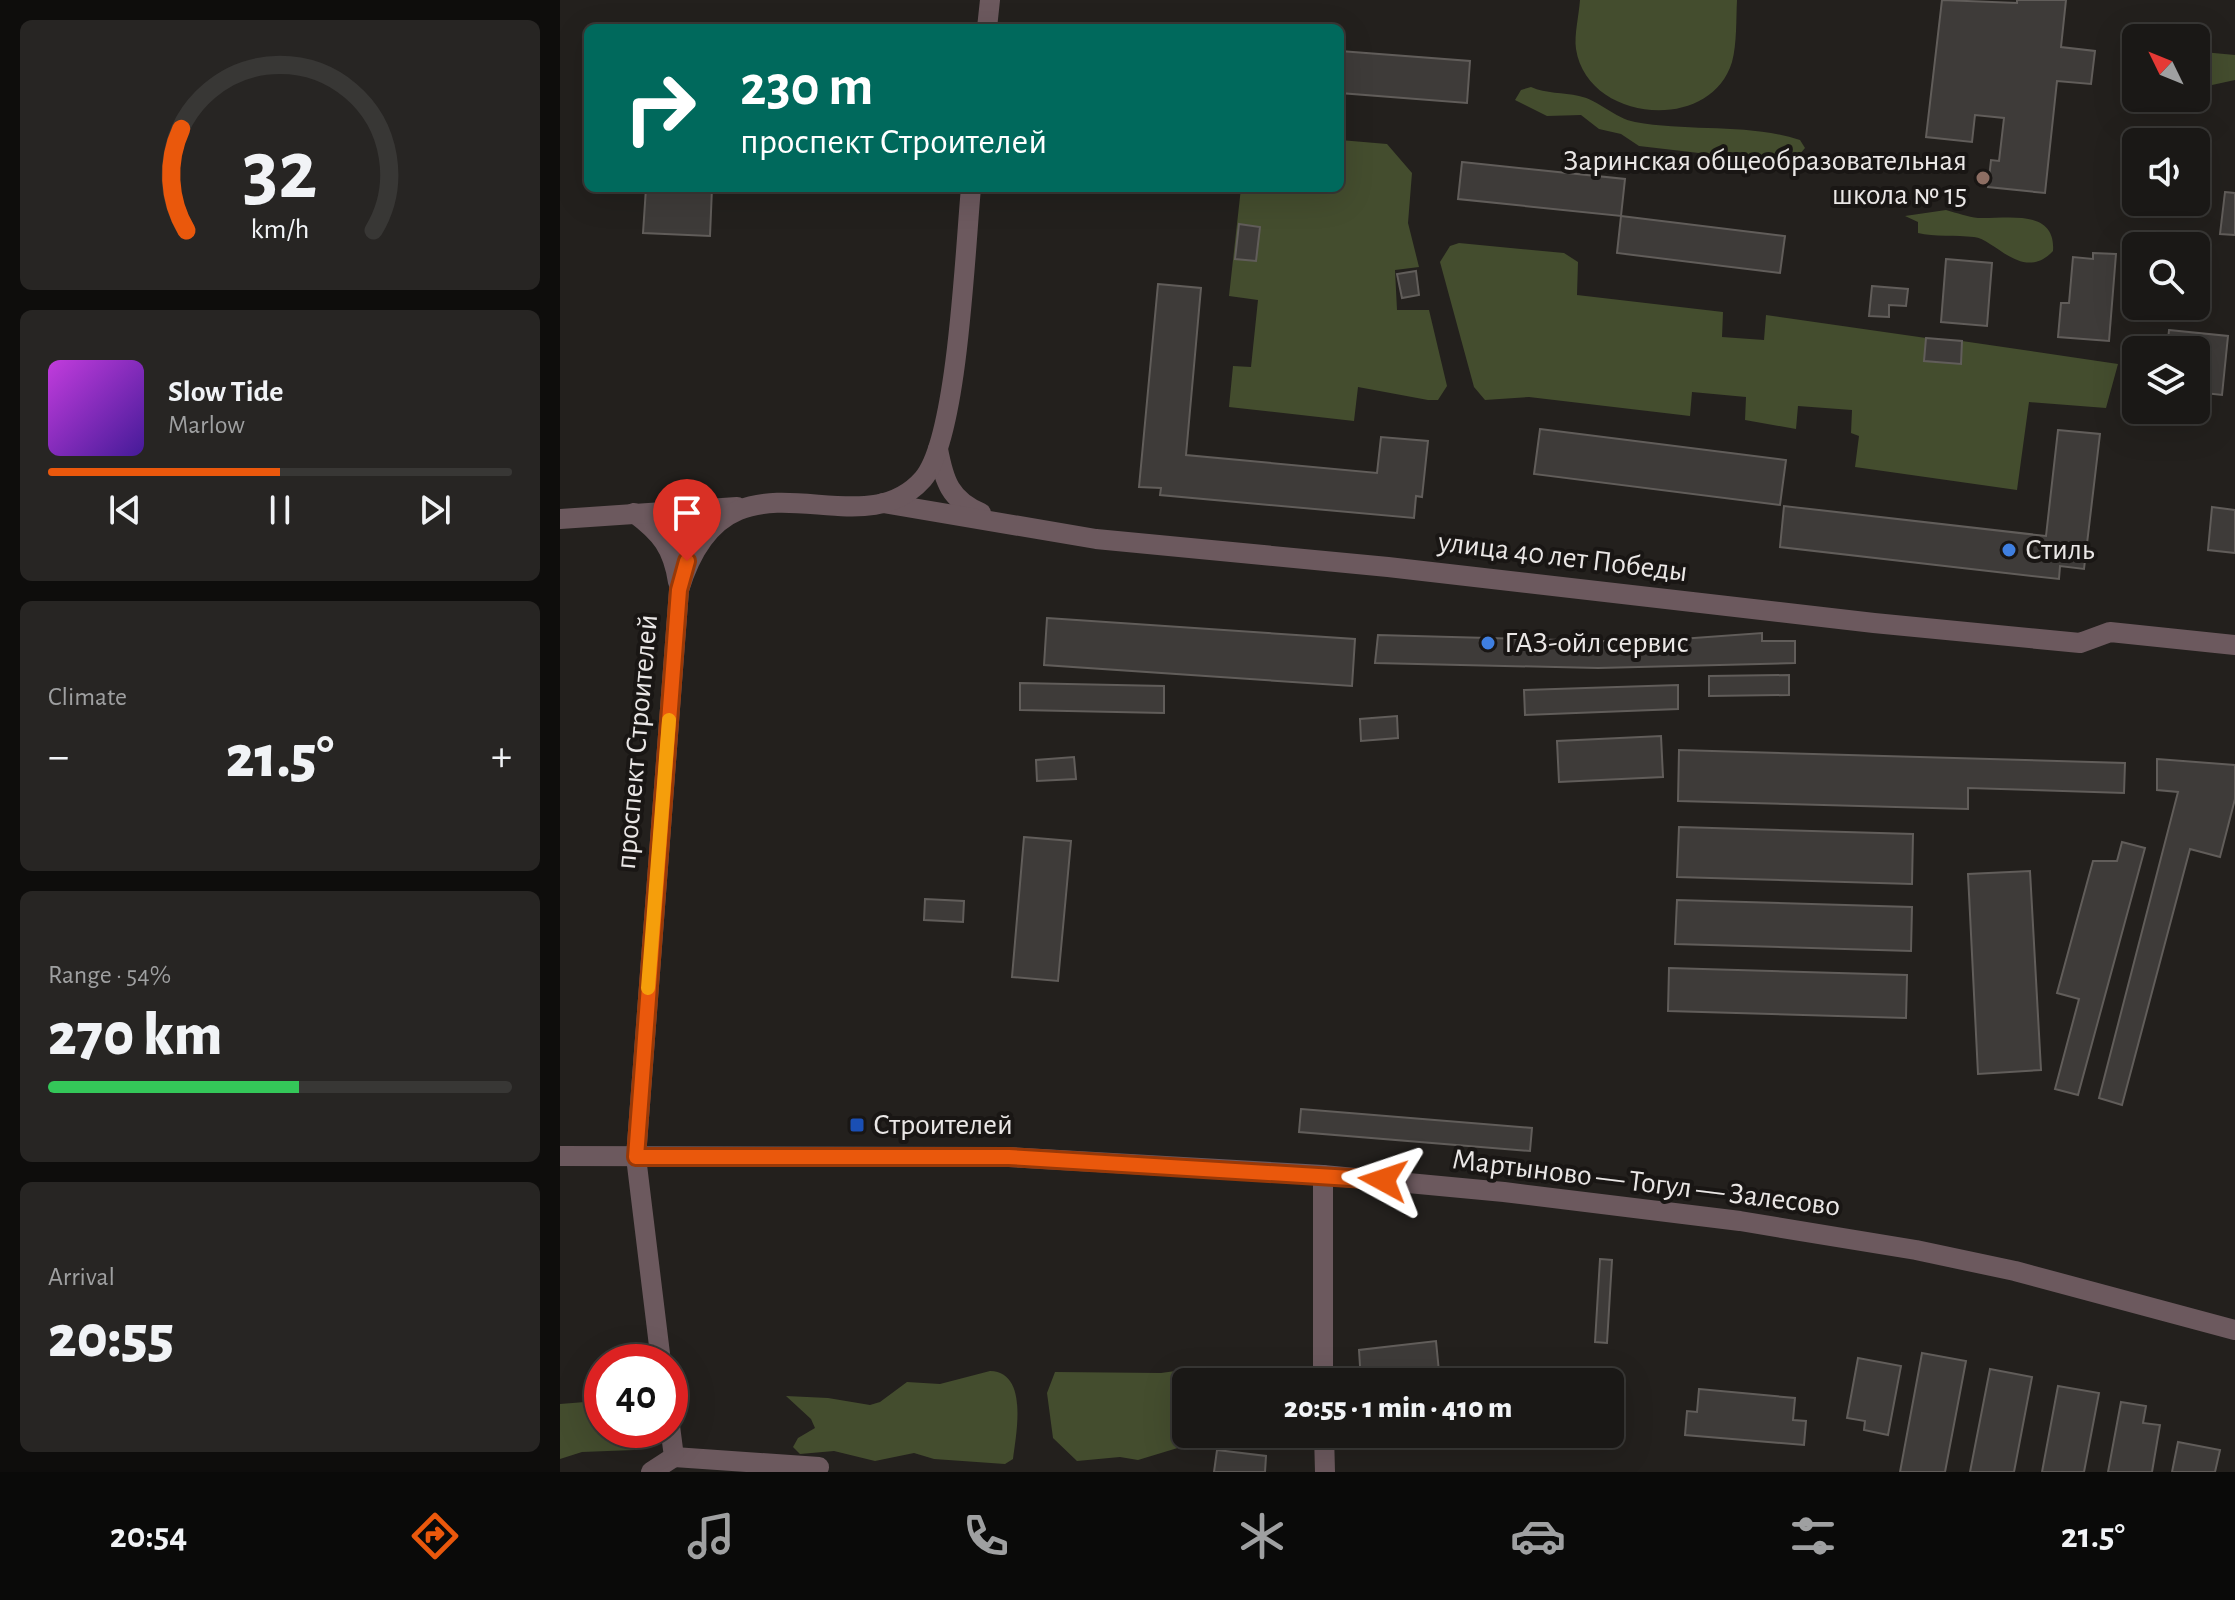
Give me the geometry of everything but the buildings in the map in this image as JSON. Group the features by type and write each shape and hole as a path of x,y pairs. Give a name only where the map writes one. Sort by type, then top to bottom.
{"street":[{"path":"987,24 990,0"},
{"name":"проспект Строителей","path":"659,1344 636,1157 679,590 695,545 709,529 749,506 883,503 909,491 924,478 938,449 950,393 971,192"},
{"path":"938,449 946,485 955,499 1003,522"},
{"name":"улица 40 лет Победы","path":"883,503 1096,539 1388,567 2007,637 2080,643 2110,632 2235,645"},
{"path":"560,519 749,506"},
{"path":"634,513 653,527 670,547 679,590"},
{"name":"Мартыново — Тогул — Залесово","path":"560,1156 1009,1157 1323,1175 1623,1205 1916,1250 2015,1271 2235,1330"},
{"path":"1323,1175 1323,1368"},
{"path":"673,1448 674,1457"},
{"path":"1324,1448 1325,1472"},
{"path":"651,1472 674,1457 819,1467"}],"green space":[{"path":"1580,0 1737,0 1732,62 1719,85 1700,101 1676,109 1650,110 1624,104 1602,92 1585,73 1576,49"},
{"path":"2210,53 2235,55 2235,80 2210,88"},
{"path":"1531,87 1586,98 1635,122 1760,131 1800,140 1805,148 1792,163 1780,161 1724,167 1699,153 1639,146 1621,134 1599,129 1581,115 1547,116 1515,100 1521,90"},
{"path":"1344,140 1387,144 1412,173 1408,223 1419,267 1395,270 1397,310 1429,310 1447,386 1438,400 1358,387 1354,421 1229,407 1233,366 1251,367 1258,300 1229,296 1241,192 1344,192"},
{"path":"1946,210 1978,218 2015,218 2038,222 2047,228 2052,237 2053,251 2042,260 2031,263 2020,261 1982,239 1918,233 1918,222 1905,216"},
{"path":"1459,243 1564,253 1578,262 1577,295 1723,312 1722,337 1764,340 1766,315 1926,338 1960,364 1962,341 2118,364 2106,408 2029,402 2017,490 1855,467 1859,436 1851,433 1852,410 1798,406 1796,429 1745,420 1746,397 1692,392 1690,416 1529,397 1485,400 1474,387 1440,262 1450,246"},
{"path":"990,1371 1002,1374 1015,1393 1017,1420 1013,1459 1005,1464 934,1459 914,1453 875,1461 834,1451 800,1454 793,1447 798,1438 815,1428 811,1419 786,1396 828,1398 870,1405 880,1402 907,1382 940,1384"},
{"path":"1172,1371 1172,1448 1178,1448 1138,1460 1120,1457 1077,1461 1053,1438 1047,1393 1055,1372"},
{"path":"584,1402 584,1448 634,1450 582,1452 560,1459 560,1404"}],"slow traffic":[{"path":"648,988 669,720"}],"place":[{"name":"Заринская общеобразовательная школа № 15","path":"1983,178"},
{"name":"Стиль","path":"2009,550"},
{"name":"ГАЗ-ойл сервис","path":"1488,643"},
{"name":"Строителей","path":"857,1125"}],"route":[{"path":"687,561 679,590 636,1157 1009,1157 1383,1180"}]}
